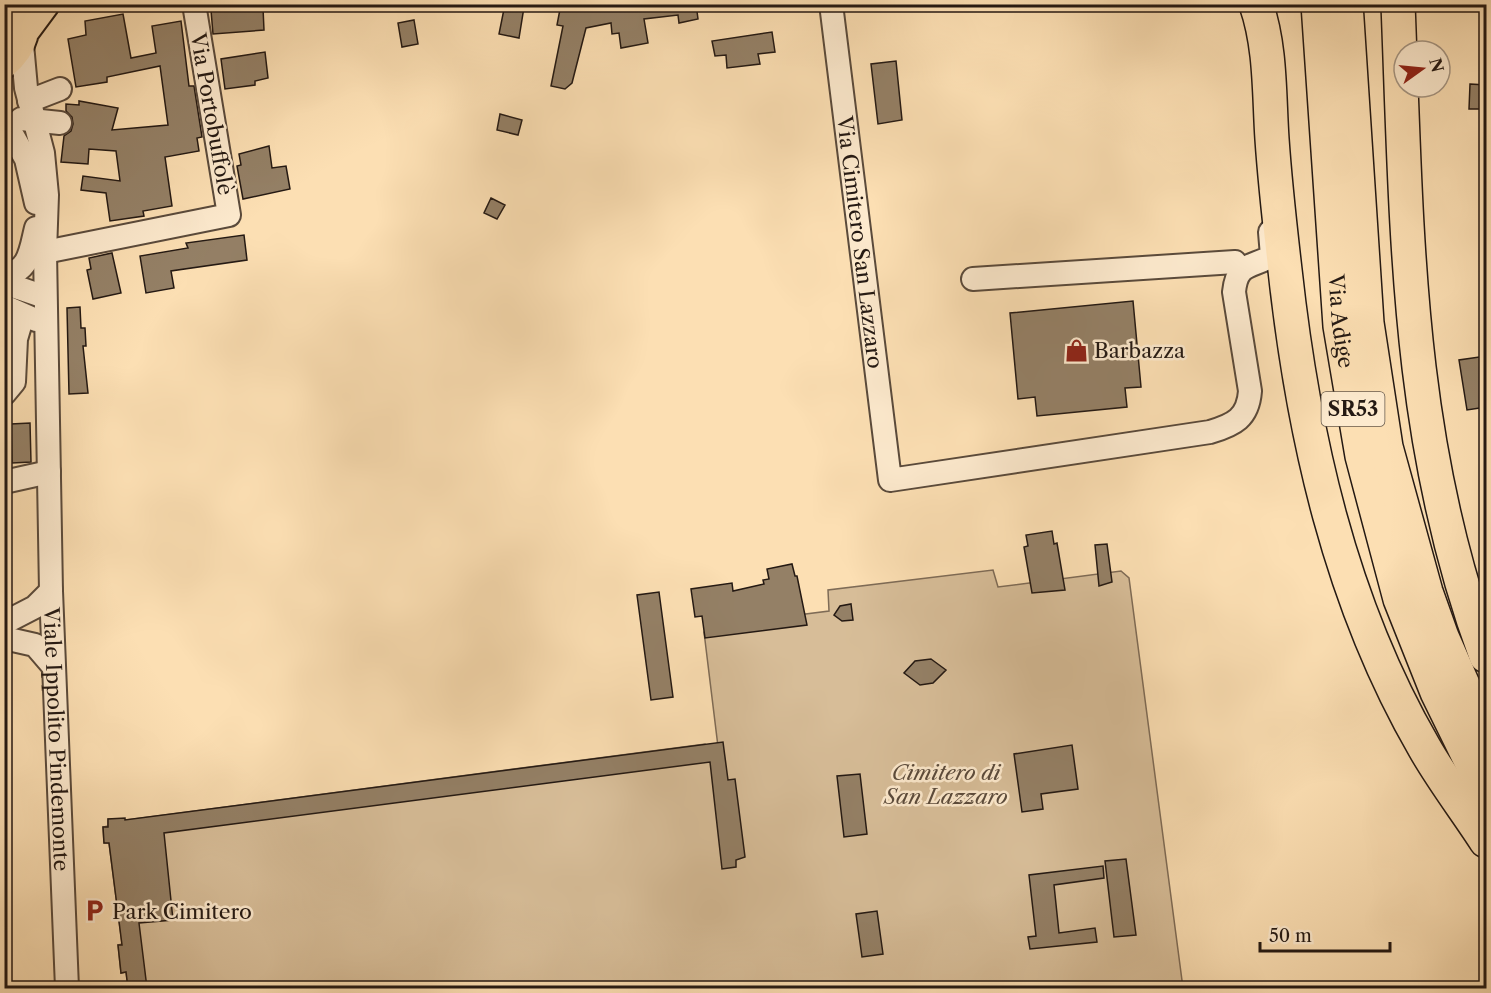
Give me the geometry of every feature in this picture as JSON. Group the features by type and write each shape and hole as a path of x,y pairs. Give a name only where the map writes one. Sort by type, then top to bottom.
{"highway":[{"path":"1256,4 1266,48 1274,171 1294,351 1312,445 1341,555 1365,621 1419,737 1486,841"},
{"name":"Via Adige","path":"1318,4 1334,38"},
{"name":"Via Adige","path":"1346,4 1334,38 1340,326 1362,456 1400,600 1437,692 1478,749"},
{"path":"1398,4 1410,291 1419,383 1442,512 1459,579 1486,656"},
{"name":"SR53","path":"1478,749 1486,792"}],"main road":[{"path":"17,36 45,4"}],"street":[{"name":"Via Portobuffolè","path":"45,252 229,215 194,4"},
{"name":"Via Cimitero San Lazzaro","path":"831,4 890,480 1210,432 1228,426 1242,417 1249,405 1250,391 1234,292 1241,270"},
{"name":"Viale Ippolito Pindemonte","path":"17,36 31,111 43,153 47,195 45,297 51,591 67,988"},
{"path":"4,119 31,111 60,89"},
{"path":"31,111 60,123"},
{"name":"Viale Ippolito Pindemonte","path":"4,119 26,159 45,252"},
{"path":"973,279 1235,262 1241,270 1250,263 1272,256 1266,190 1274,171"},
{"path":"4,274 18,271 27,262 39,218"},
{"path":"4,280 10,285 45,297"},
{"path":"4,394 14,382 16,339 14,310 46,324"},
{"path":"4,482 49,480"},
{"path":"4,496 49,480"},
{"path":"4,623 35,608 51,591"},
{"path":"4,638 35,645 53,666"}],"green space":[{"name":"Cimitero di San Lazzaro","path":"993,570 998,587 1121,571 1129,578 1183,988 128,988 126,972 121,973 118,945 122,944 109,843 104,843 103,827 108,826 108,819 126,820 705,744 708,762 720,763 704,632 710,626 829,611 828,590"}],"building":[{"path":"223,4 251,4 251,9 263,8 264,30 213,34 211,10 223,9"},
{"path":"505,4 524,7 519,38 499,34"},
{"path":"561,4 696,4 698,19 679,23 678,15 644,19 648,43 621,48 619,33 612,34 611,23 586,28 572,83 565,89 551,86 563,26 557,25"},
{"path":"123,14 131,58 156,53 152,26 181,21 189,86 194,86 202,137 197,138 199,151 165,157 172,206 143,211 144,216 110,221 106,193 81,190 83,176 120,181 116,151 89,149 88,164 61,162 64,136 71,131 73,124 72,117 66,111 66,104 79,105 79,101 118,108 112,130 168,125 160,66 107,77 107,82 76,87 68,39 86,35 85,21"},
{"path":"414,20 418,44 402,47 398,23"},
{"path":"772,32 775,52 758,54 760,64 727,68 726,55 715,56 712,41"},
{"path":"265,52 268,78 255,81 255,85 225,89 221,59"},
{"path":"896,61 902,120 878,124 871,64"},
{"path":"1470,84 1486,85 1486,109 1469,109"},
{"path":"500,114 522,120 518,135 497,130"},
{"path":"269,146 272,168 286,166 290,189 243,199 237,166 241,165 239,154"},
{"path":"491,198 505,205 497,219 484,213"},
{"path":"244,235 247,260 171,271 174,288 146,293 140,256 188,248 186,243"},
{"path":"112,253 121,293 93,299 87,270 91,269 89,258"},
{"name":"Barbazza","path":"1133,301 1141,387 1125,388 1127,407 1037,416 1035,397 1018,399 1010,313"},
{"path":"80,307 81,328 85,328 86,346 83,346 88,393 69,394 67,308"},
{"path":"1486,356 1486,407 1467,410 1459,360"},
{"path":"30,423 31,462 12,463 11,424"},
{"path":"1052,531 1054,544 1057,543 1065,590 1032,593 1024,547 1028,546 1026,535"},
{"path":"1107,544 1112,582 1099,586 1095,545"},
{"path":"792,564 795,576 797,576 807,625 705,638 702,616 695,617 691,589 732,583 733,591 764,584 763,580 769,579 767,569"},
{"path":"659,592 673,697 651,700 637,595"},
{"path":"851,604 853,620 842,621 834,615 840,606"},
{"path":"931,659 946,670 933,683 920,685 904,673 915,661"},
{"path":"723,742 728,780 735,779 745,857 736,860 736,867 722,869 710,762 164,833 173,920 139,923 147,988 128,988 126,972 121,973 118,945 122,945 109,843 104,843 103,827 108,827 108,819 125,818 125,820"},
{"path":"1072,745 1078,789 1041,794 1043,809 1022,812 1014,754"},
{"path":"860,774 867,834 844,837 837,776"},
{"path":"1126,859 1136,935 1114,937 1105,861"},
{"path":"1103,866 1104,878 1054,885 1059,933 1095,928 1097,942 1030,949 1028,937 1036,936 1029,875"},
{"path":"877,911 883,954 862,957 856,914"}],"place":[{"name":"Barbazza","path":"1076,350"},
{"name":"Park Cimitero","path":"94,911"}]}
